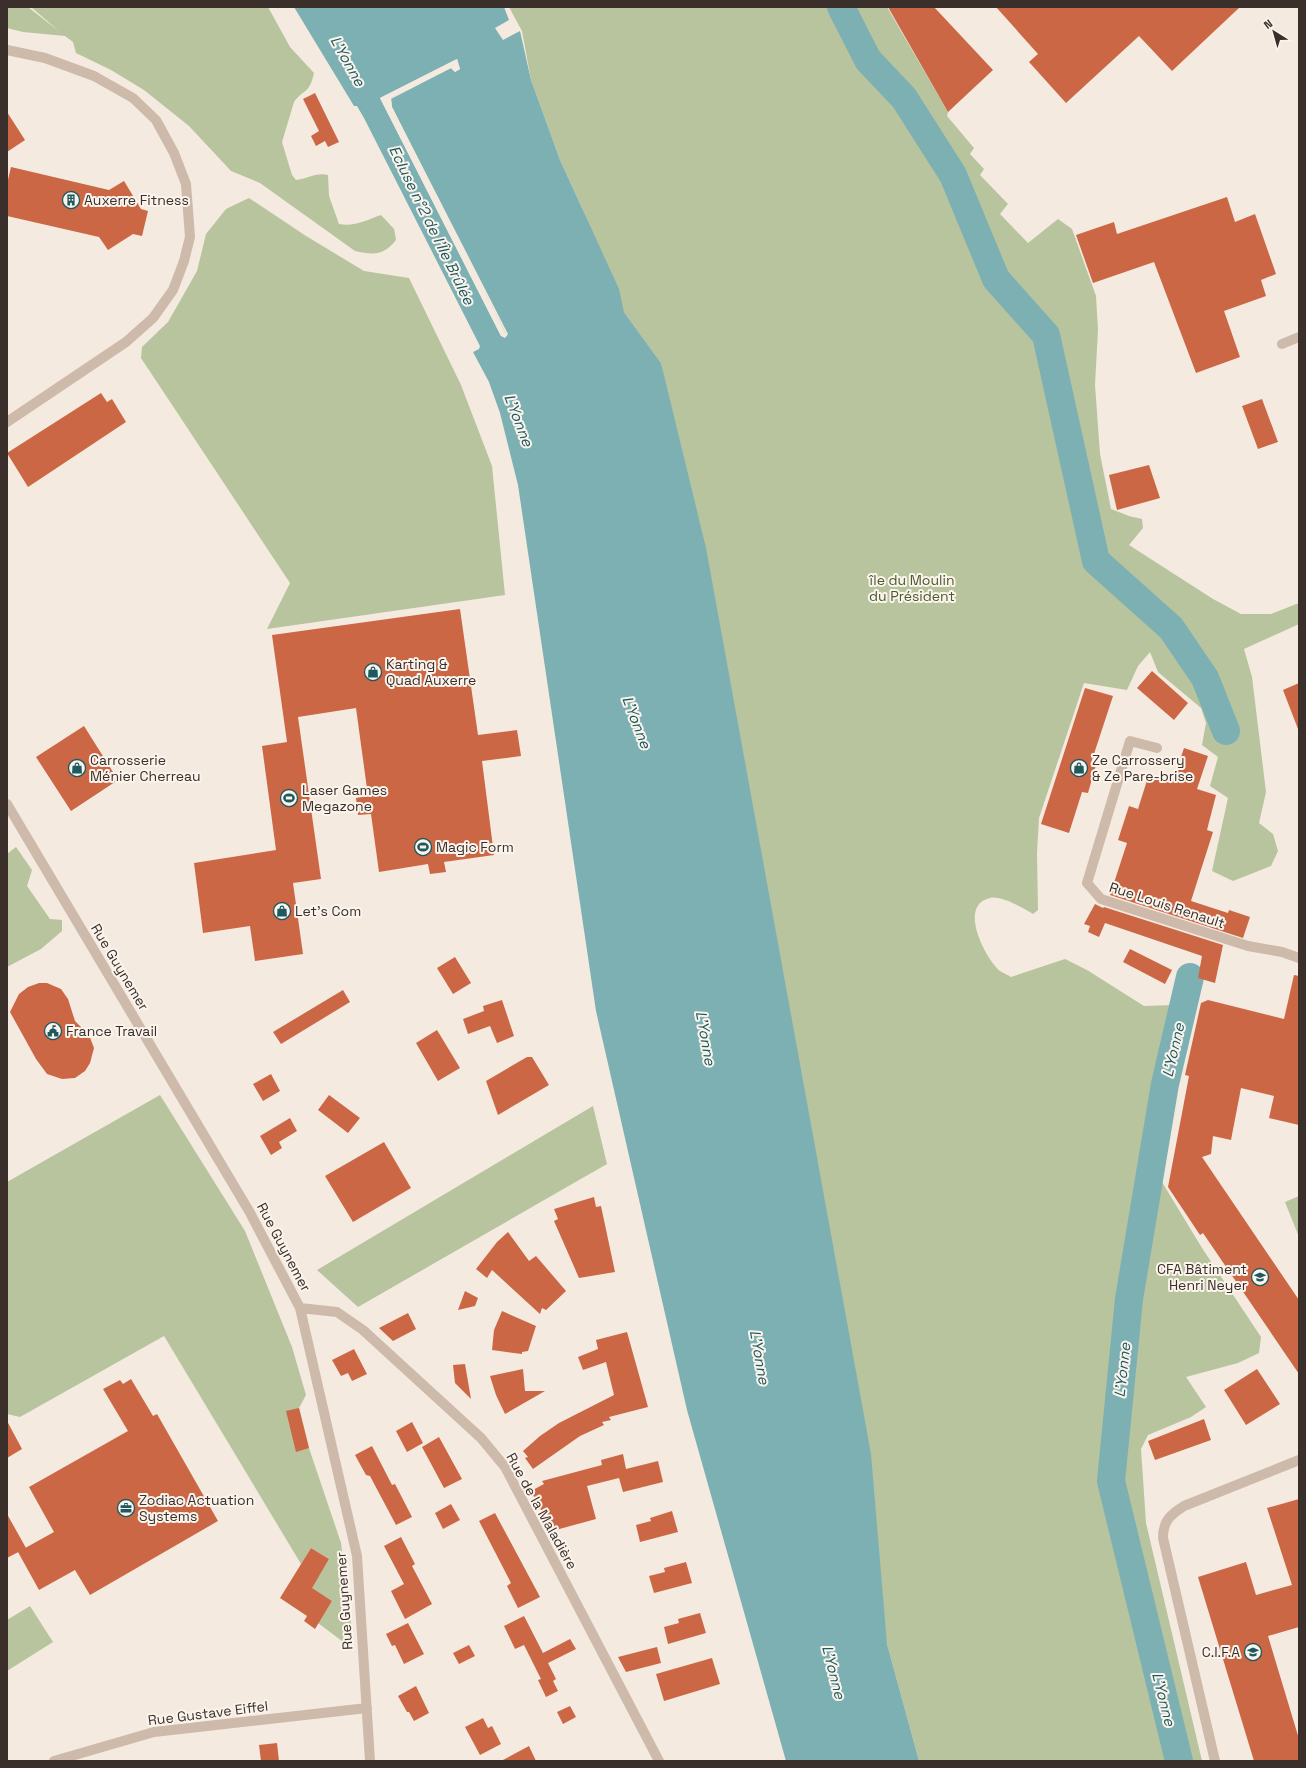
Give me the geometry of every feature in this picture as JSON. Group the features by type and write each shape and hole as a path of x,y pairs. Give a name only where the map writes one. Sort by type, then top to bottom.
{"street":[{"path":"7,50 45,58 94,76 133,98 156,120 174,153 186,184 190,237 184,261 173,290 153,318 126,342 7,422"},
{"path":"1282,344 1299,337"},
{"name":"Rue Louis Renault","path":"1157,748 1130,741 1087,883 1101,899 1248,946 1282,952 1299,958"},
{"name":"Rue Guynemer","path":"7,804 250,1211 300,1308 357,1556 370,1761"},
{"name":"Rue de la Maladière","path":"300,1308 337,1312 363,1330 481,1438 505,1467 659,1761"},
{"path":"1215,1761 1163,1538 1165,1521 1171,1514 1197,1501 1299,1460"},
{"name":"Rue Gustave Eiffel","path":"54,1761 154,1732 367,1708"}],"green space":[{"path":"7,7 28,7 60,32 31,7 268,7 290,47 314,73 308,88 294,102 282,142 292,175 296,180 320,174 328,175 329,196 339,224 355,224 381,215 394,229 396,240 382,252 368,253 355,251 260,183 231,171 189,126 144,90 111,70 76,53 73,42 65,36 23,32 7,28"},
{"name":"île du Moulin du Président","path":"509,7 887,7 948,112 947,116 974,148 970,154 984,169 980,175 1008,204 1000,214 1028,243 1058,219 1072,229 1096,296 1098,330 1095,385 1100,454 1111,509 1142,519 1143,528 1129,545 1213,599 1241,614 1271,614 1299,603 1299,624 1244,649 1252,677 1266,792 1259,823 1273,834 1278,851 1271,866 1233,881 1212,871 1228,798 1210,786 1218,757 1202,745 1206,723 1201,708 1158,672 1150,652 1138,666 1127,690 1084,683 1039,818 1037,853 1038,910 1033,914 1006,900 1000,898 990,898 981,902 976,910 975,919 976,929 980,940 990,959 996,968 1011,977 1065,959 1087,970 1144,1006 1173,1005 1200,990 1179,1080 1162,1182 1202,1248 1261,1337 1259,1353 1238,1363 1186,1377 1206,1407 1191,1417 1148,1435 1141,1449 1146,1523 1202,1761 919,1761 887,1644 661,363 624,312 582,208 560,160 531,80 522,31"},
{"path":"249,198 306,236 364,271 409,278 461,385 492,466 505,595 267,629 290,583 141,358 142,347 168,322 197,271 206,234 226,209"},
{"path":"16,847 32,870 27,886 50,919 62,920 62,931 41,949 7,967 7,854"},
{"path":"160,1095 245,1231 292,1347 306,1395 299,1408 309,1448 341,1543 352,1632 342,1641 318,1623 332,1601 311,1588 329,1559 311,1548 301,1564 164,1336 20,1417 7,1414 7,1182"},
{"path":"593,1106 607,1164 358,1307 317,1270"},
{"path":"1299,1196 1299,1237 1285,1202"},
{"path":"30,1606 53,1642 7,1671 7,1620"}],"water":[{"name":"Ecluse n°2 de l'Île Brûlée","path":"294,7 504,7 509,20 495,28 503,40 520,31 531,80 560,160 619,289 624,312 661,363 706,548 871,1454 887,1644 919,1761 786,1761 687,1410 596,1011 518,485 500,413 489,382 473,352 479,349 480,346 364,118 357,106 354,106","holes":["457,59 460,69 455,72 451,68 391,98 392,107 507,336 501,336 380,98"]}],"pier":[{"path":"457,59 460,69 455,72 451,68 391,99 392,107 508,334 505,338 501,336 380,98","holes":["456,61 458,68 455,70 451,66 389,99 390,108 506,334 505,336 502,335 382,98"]}],"building":[{"path":"888,7 934,7 993,70 948,112"},
{"path":"996,7 1240,7 1172,71 1139,36 1066,103 1029,62 1038,54"},
{"path":"315,93 339,142 328,147 325,141 316,146 311,136 319,131 303,99"},
{"path":"7,112 25,140 7,152"},
{"name":"Auxerre Fitness","path":"11,167 109,190 124,181 141,209 148,211 142,236 133,234 108,250 99,237 7,216 7,184"},
{"path":"1227,197 1235,222 1255,214 1276,274 1261,280 1266,296 1224,311 1240,357 1196,373 1154,262 1093,283 1076,235 1114,222 1117,234"},
{"path":"101,393 107,402 112,399 126,422 28,487 7,453"},
{"path":"1262,399 1278,442 1258,449 1242,406"},
{"path":"1149,465 1160,498 1117,510 1109,475"},
{"path":"460,609 478,735 517,730 521,756 482,761 494,855 444,862 446,872 430,874 428,864 379,872 371,814 358,815 356,798 368,796 356,708 298,717 321,879 293,883 303,954 255,961 250,926 203,933 194,863 276,850 262,746 287,742 272,635"},
{"path":"1152,671 1188,703 1174,720 1137,688"},
{"path":"1299,683 1299,729 1298,729 1283,690"},
{"path":"1085,688 1113,696 1091,763 1096,765 1088,793 1082,792 1069,833 1041,824"},
{"name":"Carrosserie Ménier Cherreau","path":"84,726 118,780 71,811 36,757"},
{"path":"1184,748 1208,756 1197,789 1216,795 1207,830 1213,832 1191,901 1228,913 1229,910 1250,917 1243,938 1110,895 1127,843 1118,840 1129,806 1138,809 1149,774 1173,781"},
{"path":"1095,904 1103,908 1104,907 1223,945 1215,983 1198,978 1202,956 1105,923 1099,937 1088,932 1090,926 1084,924"},
{"path":"1130,949 1172,970 1165,984 1123,962"},
{"path":"455,957 471,983 453,994 437,968"},
{"path":"1294,975 1299,976 1299,1125 1269,1118 1274,1096 1241,1088 1231,1140 1213,1136 1211,1154 1202,1157 1299,1300 1299,1374 1203,1233 1200,1235 1168,1187 1189,1076 1185,1075 1201,1003 1208,1000 1284,1019"},
{"name":"France Travail","path":"39,983 47,983 61,989 68,999 75,1021 89,1035 94,1048 90,1063 85,1071 75,1078 62,1079 47,1074 36,1059 10,1012 19,994 28,987"},
{"path":"343,990 350,1002 281,1044 273,1032"},
{"path":"502,1000 514,1036 497,1043 490,1026 468,1034 463,1019 484,1011 483,1006"},
{"path":"437,1030 460,1068 438,1081 416,1043"},
{"path":"527,1057 532,1057 549,1085 498,1115 486,1081"},
{"path":"271,1074 280,1091 263,1101 253,1084"},
{"path":"329,1095 360,1118 348,1133 318,1110"},
{"path":"290,1118 297,1131 279,1142 282,1148 271,1155 260,1136"},
{"path":"384,1142 411,1188 353,1222 325,1176"},
{"path":"594,1197 596,1207 601,1206 615,1272 579,1278 554,1221 558,1219 554,1209"},
{"path":"508,1232 529,1261 536,1256 566,1291 546,1310 542,1308 540,1314 492,1270 487,1278 476,1269 497,1242"},
{"path":"465,1291 478,1298 475,1306 458,1310"},
{"path":"502,1311 536,1326 528,1351 522,1352 522,1354 492,1350 494,1330"},
{"path":"408,1313 416,1329 393,1341 379,1328"},
{"path":"627,1332 648,1407 609,1417 611,1420 602,1422 604,1425 580,1436 533,1469 525,1458 528,1457 523,1451 540,1436 559,1423 614,1395 606,1362 583,1370 578,1357 598,1349 596,1340"},
{"path":"354,1349 367,1374 352,1381 348,1373 341,1376 332,1360"},
{"path":"465,1364 471,1399 455,1383 453,1365"},
{"path":"523,1369 525,1391 545,1391 505,1414 496,1395 490,1376"},
{"path":"1257,1369 1280,1404 1246,1425 1224,1390"},
{"name":"Zodiac Actuation Systems","path":"131,1379 153,1416 157,1414 218,1521 90,1595 75,1570 39,1590 18,1552 54,1532 29,1487 128,1431 103,1389 120,1380 123,1384"},
{"path":"299,1408 309,1448 296,1452 286,1411"},
{"path":"1204,1419 1211,1440 1155,1460 1148,1441"},
{"path":"7,1421 22,1449 7,1458"},
{"path":"412,1422 423,1443 407,1452 396,1431"},
{"path":"439,1437 462,1479 444,1488 422,1447"},
{"path":"372,1446 392,1485 395,1484 412,1517 396,1525 370,1476 366,1475 355,1455"},
{"path":"623,1454 626,1469 658,1461 663,1482 623,1492 619,1478 587,1486 596,1519 552,1531 531,1491 544,1484 542,1481 602,1465 601,1460"},
{"path":"1299,1499 1299,1627 1268,1636 1299,1739 1299,1761 1254,1761 1198,1577 1246,1562 1256,1595 1292,1585 1267,1508"},
{"path":"451,1504 460,1520 443,1529 435,1513"},
{"path":"672,1511 678,1532 640,1542 636,1525 651,1521 650,1518"},
{"path":"495,1513 540,1597 518,1608 507,1586 511,1583 479,1521"},
{"path":"7,1514 26,1548 7,1558"},
{"path":"401,1537 415,1564 412,1566 432,1604 405,1619 391,1591 404,1584 384,1546"},
{"path":"311,1548 329,1559 312,1588 332,1601 315,1629 304,1621 307,1616 280,1598"},
{"path":"686,1562 692,1583 654,1593 649,1576 665,1572 664,1568"},
{"path":"700,1613 706,1633 668,1644 664,1627 679,1623 678,1619"},
{"path":"524,1616 543,1653 570,1639 576,1649 548,1663 556,1679 553,1681 558,1691 546,1697 538,1680 541,1679 524,1645 515,1649 504,1626"},
{"path":"408,1623 424,1654 404,1664 395,1645 392,1646 386,1634"},
{"path":"469,1645 475,1656 459,1664 453,1653"},
{"path":"657,1647 661,1663 626,1672 618,1657"},
{"path":"712,1658 720,1684 664,1701 656,1674"},
{"path":"416,1686 429,1713 414,1721 398,1696"},
{"path":"570,1706 576,1717 563,1724 557,1712"},
{"path":"483,1718 488,1728 492,1726 501,1744 480,1755 465,1727"},
{"path":"277,1743 279,1761 261,1761 259,1745"},
{"path":"529,1746 536,1761 501,1761"}],"waterway":[{"path":"841,7 868,60 904,98 953,175 996,279 1046,335 1096,561 1171,628 1205,678 1226,731"},
{"name":"L'Yonne","path":"1179,1761 1111,1481 1129,1299 1165,1084 1190,977"}],"place":[{"name":"Auxerre Fitness","path":"71,200"},
{"name":"Karting & Quad Auxerre","path":"373,672"},
{"name":"Carrosserie Ménier Cherreau","path":"77,768"},
{"name":"Ze Carrossery & Ze Pare-brise","path":"1079,768"},
{"name":"Laser Games Megazone","path":"289,798"},
{"name":"Magic Form","path":"423,847"},
{"name":"Let's Com","path":"282,911"},
{"name":"France Travail","path":"53,1031"},
{"name":"CFA Bâtiment Henri Neyer","path":"1260,1277"},
{"name":"Zodiac Actuation Systems","path":"126,1508"},
{"name":"C.I.F.A","path":"1253,1652"}]}
